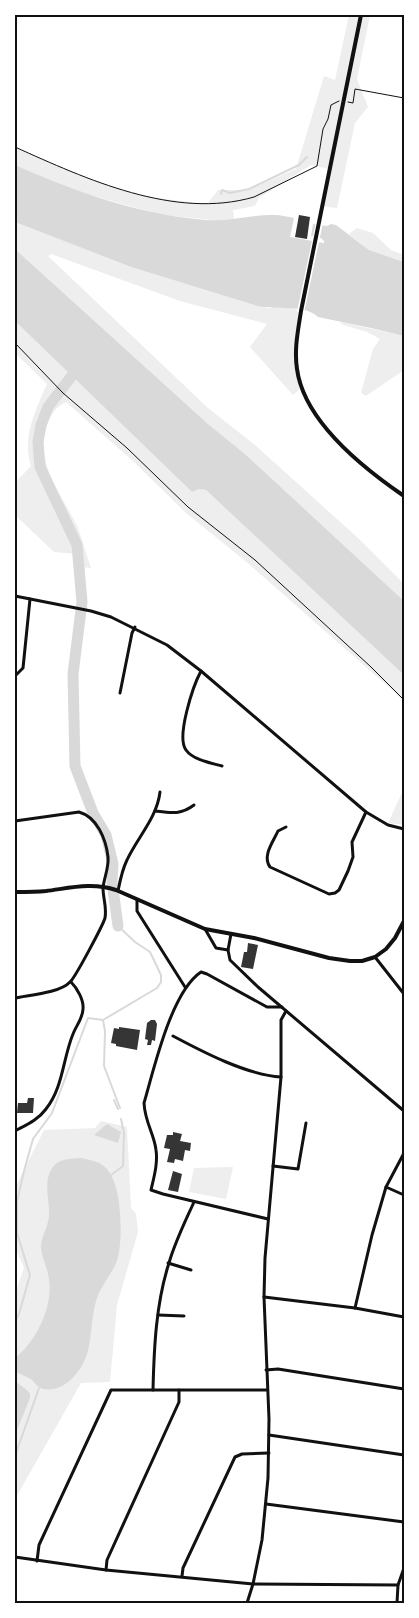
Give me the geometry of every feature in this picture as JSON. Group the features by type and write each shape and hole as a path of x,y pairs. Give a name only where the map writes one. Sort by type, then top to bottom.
{"street":[{"path":"361,15 301,311 296,339 297,370 300,383 311,408 341,444 362,464 404,496"},
{"path":"15,596 111,617 167,645 201,671 366,812 388,825 404,829"},
{"path":"15,676 23,668 30,599"},
{"path":"120,693 134,627"},
{"path":"201,671 189,704 183,743 191,755 222,766"},
{"path":"117,890 127,860 159,803 160,792"},
{"path":"155,812 176,814 194,805"},
{"path":"15,821 78,812 86,814 94,820 108,857 106,910 103,923 71,982 58,989 15,998"},
{"path":"286,827 278,830 266,857 270,867 329,894 335,893 339,890 348,871 353,857 352,842 366,812"},
{"path":"15,892 44,891 90,885 106,887 117,890 205,929 350,962 375,957 386,949 395,938 404,921"},
{"path":"137,900 137,911 185,987"},
{"path":"205,929 216,948 228,950"},
{"path":"231,934 228,950 230,960 404,1111"},
{"path":"375,957 404,994"},
{"path":"268,1219 151,1190 156,1168 156,1149 145,1116 144,1103 164,1037 185,987 201,972 208,974 267,1007 282,1007"},
{"path":"15,1131 38,1117 55,1096 73,1035 83,1012 83,1006 76,988 71,982"},
{"path":"247,1603 262,1540 266,1504 269,1435 264,1298 268,1219 281,1077 281,1020 286,1010"},
{"path":"173,1036 225,1061 265,1074 281,1077"},
{"path":"273,1166 298,1169 306,1123"},
{"path":"354,1308 386,1187 404,1153"},
{"path":"386,1187 404,1195"},
{"path":"153,1390 158,1315 168,1263 194,1202"},
{"path":"168,1263 191,1270"},
{"path":"264,1298 354,1308 404,1317"},
{"path":"158,1315 184,1316"},
{"path":"266,1370 278,1369 404,1389"},
{"path":"37,1561 39,1545 111,1390 267,1390"},
{"path":"106,1570 107,1560 179,1402 179,1390"},
{"path":"269,1435 404,1455"},
{"path":"182,1576 183,1568 235,1457 242,1454 269,1453"},
{"path":"266,1504 404,1522"},
{"path":"15,1557 106,1570 253,1584 398,1585"},
{"path":"397,1603 398,1585 404,1568"}],"path":[{"path":"355,89 404,98"},
{"path":"15,147 105,184 141,195 194,203 245,200 317,166 323,129 328,119 331,104"},
{"path":"15,343 54,384 127,448 188,507 255,560 364,660 404,700"}],"shaded area":[{"path":"349,15 370,15 357,79 368,107 355,123 337,208 321,206 329,169 311,165 259,198 255,206 233,210 234,220 224,221 161,215 66,188 15,165 15,147 115,188 158,198 207,204 218,190 248,190 296,169 324,76 335,80"},
{"path":"15,165 85,193 133,208 157,213 206,220 267,215 294,218 290,237 324,243 321,238 311,236 313,224 336,225 369,250 404,262 404,336 318,317 306,310 258,306 131,267 15,222"},
{"path":"15,222 131,267 258,306 269,308 280,306 299,310 294,352 300,389 293,395 250,347 267,324 180,301 51,254 48,256 208,408 255,445 358,538 404,584 404,601 245,454 208,424 15,249"},
{"path":"357,228 373,233 391,250 404,255 404,262 369,250 349,234"},
{"path":"15,249 208,424 245,454 404,601 404,675 206,490 199,489 192,492 15,321"},
{"path":"15,321 192,492 199,489 206,490 404,675 404,702 249,564 186,513 134,462 66,402 52,414 47,425 44,452 52,478 78,528 91,568 80,567 77,554 54,552 15,515 15,483 31,466 28,445 29,434 34,414 47,384 15,353"},
{"path":"341,322 404,336 404,370 366,396 361,393 373,349 380,339 367,332 341,324"},
{"path":"404,788 404,825 388,823"},
{"path":"101,1121 127,1127 131,1208 136,1214 138,1232 117,1305 110,1382 81,1383 15,1499 15,1294 24,1268 15,1247 15,1188 44,1130 95,1128"},
{"path":"107,1124 121,1132 118,1143 94,1135"},
{"path":"81,1158 100,1164 106,1168 111,1176 120,1211 120,1248 116,1262 96,1301 89,1348 85,1361 76,1374 65,1384 58,1388 44,1389 15,1371 15,1358 30,1343 46,1312 50,1290 41,1246 49,1216 48,1178 53,1167 59,1162"},
{"path":"233,1167 226,1199 189,1192 194,1168"},
{"path":"15,1381 28,1391 30,1398 18,1428 15,1430"}],"pier":[{"path":"316,222 323,223 304,313 297,312"}],"building":[{"path":"299,215 310,217 307,239 295,237"},
{"path":"248,943 258,945 253,969 241,967 244,952 247,952"},
{"path":"155,1020 157,1024 155,1041 152,1040 151,1045 147,1045 148,1040 145,1039 147,1023"},
{"path":"119,1027 140,1030 137,1050 116,1046 116,1044 111,1043 114,1028 119,1029"},
{"path":"28,1098 34,1098 33,1113 17,1113 18,1103 27,1103"},
{"path":"173,1132 182,1134 180,1141 191,1143 190,1151 185,1150 183,1161 175,1159 174,1163 167,1162 170,1149 164,1148 167,1135 173,1135"},
{"path":"173,1171 182,1174 178,1192 168,1190"}],"waterway":[{"path":"221,194 222,190 230,193 249,189 299,165 307,157"},
{"path":"80,365 48,407 41,425 38,442 40,467 77,545 82,602 73,674 75,766 93,813 106,835 113,864 112,882 118,926"},
{"path":"103,1020 157,988 161,982 161,975 150,952 135,942 118,926"},
{"path":"15,1321 19,1314 30,1275 17,1233 17,1202 33,1139 52,1113 88,1018 103,1020"},
{"path":"103,1020 105,1031 104,1066 120,1108"},
{"path":"114,1100 118,1109"},
{"path":"111,1175 123,1166 124,1133 121,1119"},
{"path":"15,1456 39,1388"}]}
